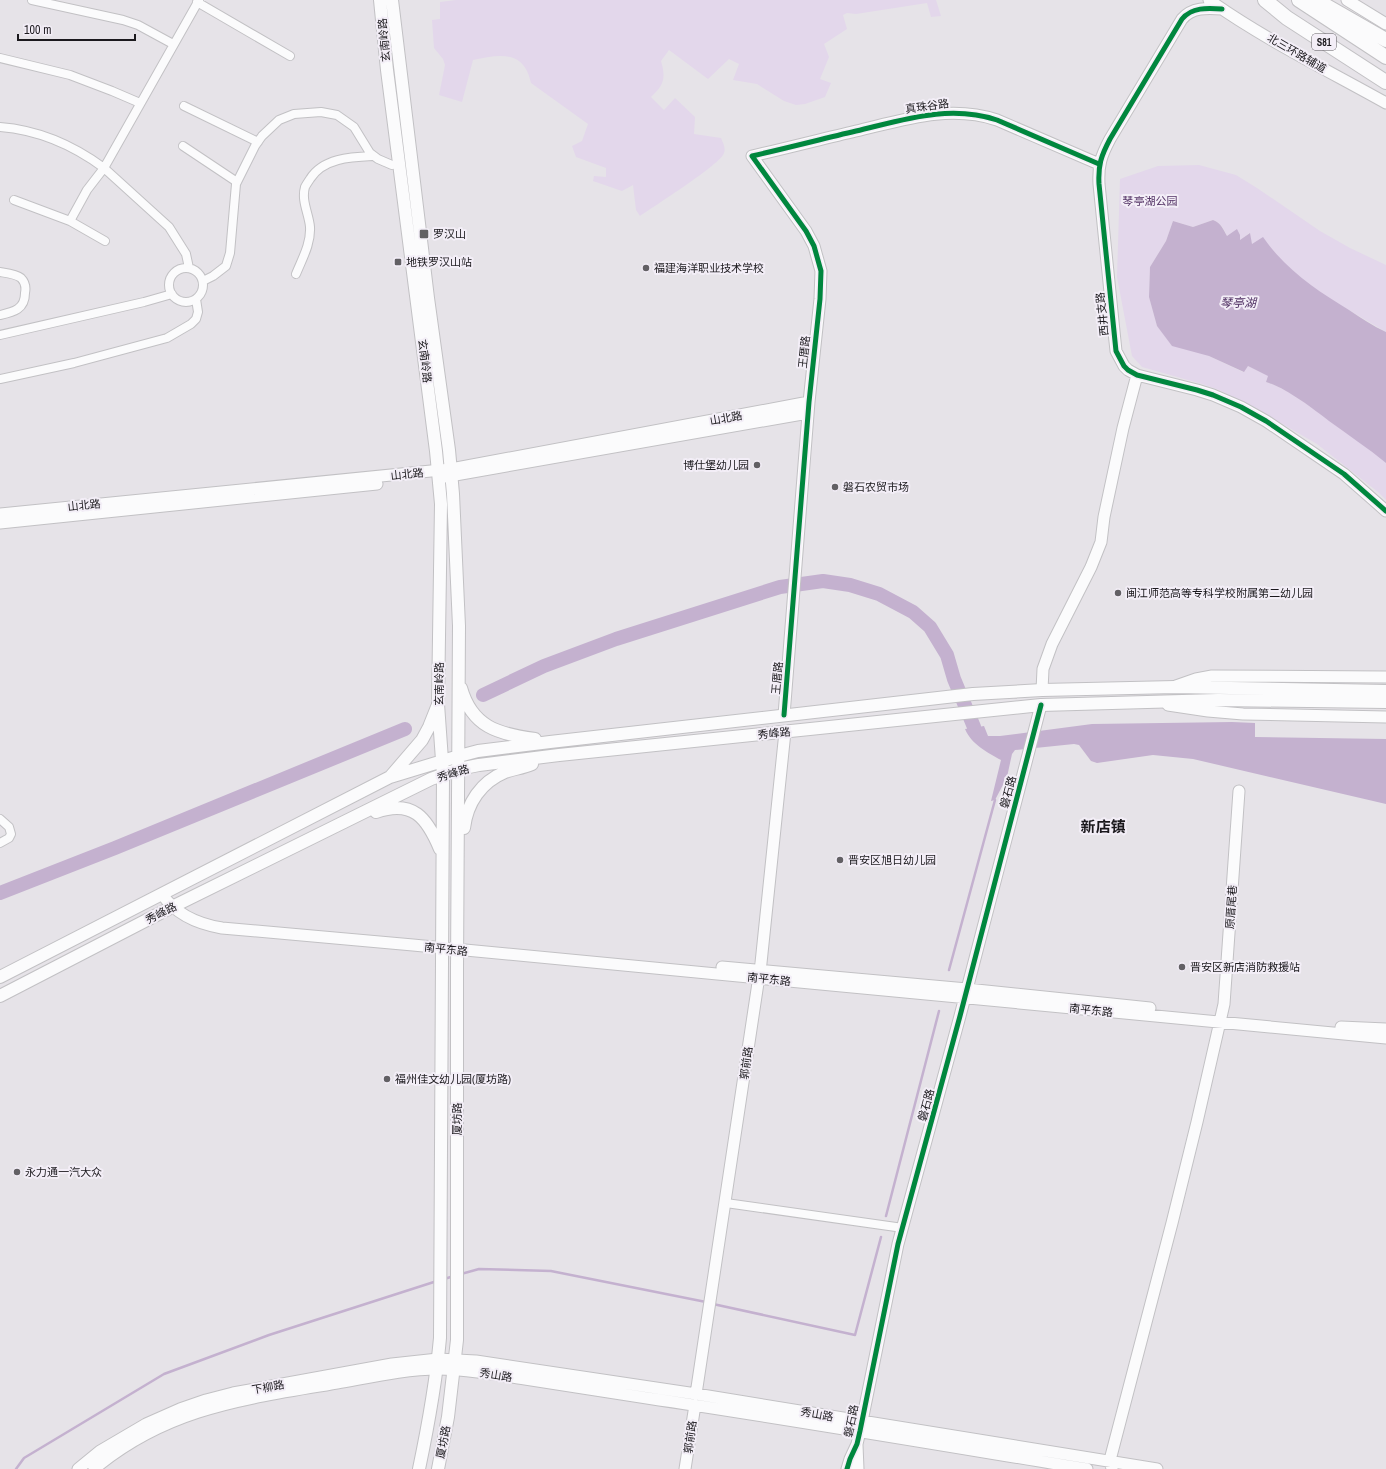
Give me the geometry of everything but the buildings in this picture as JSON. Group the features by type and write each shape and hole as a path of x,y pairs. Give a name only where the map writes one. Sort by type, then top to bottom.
{"highway":[{"name":"S81","path":"1265,0 1287,18 1386,82"},
{"name":"S81","path":"1298,0 1386,57"},
{"path":"1316,0 1386,40"}],"main road":[{"name":"玄南岭路","path":"380,0 387,70 439,474 441,508 438,704 435,726"},
{"name":"玄南岭路","path":"392,0 426,282 452,472 459,626 458,719"},
{"name":"北三环路辅道","path":"1209,0 1278,43 1386,103"},
{"path":"1347,0 1386,24"},
{"name":"西井支路","path":"1222,9 1196,10 1186,15 1182,19 1103,151 1099,164 1099,184 1115,343 1121,362 1128,370 1137,375 1202,392 1226,400 1253,414 1289,436 1339,470 1356,483 1386,511"},
{"name":"真珠谷路","path":"752,156 901,120 940,113 956,112 980,115 997,120 1099,164"},
{"name":"王厝路","path":"752,156 806,231 819,259 821,271 784,715"},
{"path":"1042,690 1043,669 1052,644 1091,567 1101,542 1104,517 1121,436 1137,375"},
{"name":"山北路","path":"0,523 439,474 770,419 809,408"},
{"name":"山北路","path":"0,514 439,474"},
{"path":"458,675 465,700 473,713 484,724 503,734 550,742"},
{"path":"1175,687 1196,679 1212,676 1386,677"},
{"name":"秀峰路","path":"0,977 390,777 443,760 478,751 973,694 1042,690 1175,687 1386,691"},
{"name":"秀峰路","path":"0,996 175,905 443,774 459,769 559,755 1040,705 1218,700 1386,702"},
{"path":"1150,702 1208,711 1243,714 1386,717"},
{"name":"磐石路","path":"858,1469 857,1444 860,1426 895,1256 1035,731 1040,705"},
{"name":"厦坊路","path":"438,1469 448,1417 457,1340 458,719"},
{"path":"390,777 435,726"},
{"name":"厦坊路","path":"418,1469 438,1364 443,945 443,760 435,726"},
{"name":"郭前路","path":"685,1469 726,1203 759,974 785,732"},
{"path":"458,850 464,833 468,810 473,799 481,789 504,772 559,755"},
{"name":"原厝尾巷","path":"1111,1465 1194,1137 1224,1004 1239,791"},
{"path":"352,819 388,808 410,810 429,825 442,853"},
{"name":"南平东路","path":"165,893 180,913 196,921 222,928 457,946 966,993 1220,1019 1386,1038"},
{"name":"南平东路","path":"1220,1019 1386,1029"},
{"name":"下柳路","path":"94,1469 119,1450 148,1433 185,1416 212,1407 250,1398 411,1371 438,1364"},
{"name":"下柳路","path":"78,1469 100,1451 139,1428 180,1409 233,1393 385,1366 438,1364 475,1367"},
{"name":"秀山路","path":"475,1367 1111,1465 1157,1469"},
{"name":"秀山路","path":"860,1426 1087,1469"},
{"name":"磐石路","path":"847,1469 850,1458 857,1444"}],"street":[{"path":"32,0 53,2 129,22 146,29 173,44"},
{"path":"70,221 88,190 104,168 198,1 290,56"},
{"path":"0,58 70,75 140,103"},
{"path":"184,106 258,142"},
{"path":"203,281 213,276 226,266 230,253 236,184 258,142 279,120 294,114 321,112 337,115 354,127 370,153 378,159 392,165"},
{"path":"0,127 23,129 47,136 83,154 104,168 169,227 186,254 189,268"},
{"path":"183,146 237,182"},
{"path":"296,274 309,239 310,227 304,200 305,187 314,172 327,164 348,158 374,156"},
{"path":"14,200 70,221 105,241"},
{"path":"185,267 189,268 198,272 203,281 204,284 202,292 196,299 186,302 179,301 173,297 169,289 169,281 178,269 185,267"},
{"path":"0,272 9,273 21,278 26,286 25,300 20,308 11,313 0,315"},
{"path":"0,336 172,294"},
{"path":"0,379 74,363 167,338 191,324 196,319 198,312 196,299"},
{"path":"0,819 9,827 11,834 9,838 0,843"},
{"path":"726,1203 903,1228"}],"green space":[{"path":"456,0 936,0 941,16 931,17 927,3 856,14 847,13 843,15 847,29 824,44 829,57 820,79 831,83 825,97 805,104 796,105 784,101 757,84 733,80 739,64 729,59 708,79 669,50 661,61 663,81 659,89 651,97 664,110 675,98 695,117 694,134 721,138 725,151 720,158 700,175 640,216 636,210 633,185 622,191 593,181 594,176 606,177 606,168 576,157 572,146 582,141 588,124 531,83 528,72 517,60 510,57 492,56 473,60 462,102 439,95 445,65 443,59 434,48 432,20 440,19 440,2"},
{"name":"琴亭湖公园","path":"1199,165 1236,175 1320,231 1350,248 1386,265 1386,332 1325,296 1305,281 1273,251 1252,244 1249,233 1240,241 1227,236 1222,226 1213,220 1193,227 1173,221 1166,241 1150,267 1149,297 1157,326 1196,351 1243,372 1248,366 1269,376 1266,382 1283,389 1301,400 1367,448 1386,463 1386,500 1317,444 1260,411 1219,390 1142,367 1132,356 1117,277 1120,179 1158,166"}],"water":[{"name":"琴亭湖","path":"1213,220 1220,225 1227,236 1237,229 1240,235 1240,240 1250,233 1252,244 1263,237 1291,269 1313,287 1367,322 1386,332 1386,463 1299,399 1266,382 1268,376 1248,366 1244,372 1209,356 1172,346 1157,326 1149,297 1150,267 1166,241 1173,221 1193,227"},
{"path":"1255,723 1255,737 1386,739 1386,804 1193,759 1153,755 1097,763 1091,761 1079,745 1074,744 1015,750 1012,754 1007,777 995,800 991,801 1001,760 976,744 965,729 984,726 988,736 1000,736 1092,724"}],"waterway":[{"path":"483,695 544,666 616,639 780,587 823,581 850,585 879,594 913,612 930,627 947,655 954,679 974,727"},
{"path":"0,893 115,848 405,729"},
{"path":"949,970 995,800"},
{"path":"886,1216 939,1011"},
{"path":"713,1304 855,1335 881,1237"},
{"path":"461,1274 479,1269 551,1271 706,1302"},
{"path":"444,1279 454,1276"},
{"path":"16,1469 24,1458 164,1374 269,1335 437,1281"}],"cycle path":[{"path":"1222,9 1195,10 1190,12 1182,19 1110,139 1102,156 1099,171 1099,184 1116,351 1124,366 1137,375 1213,395 1241,407 1266,421 1344,474 1386,511"},
{"path":"784,715 809,402 820,299 821,271 814,246 806,231 752,156 909,118 926,115 961,113 979,115 997,120 1099,164"},
{"path":"847,1469 857,1444 860,1431 898,1244 960,1016 1041,705"}],"place":[{"name":"罗汉山","path":"424,234"},
{"name":"地铁罗汉山站","path":"398,262"},
{"name":"福建海洋职业技术学校","path":"646,268"},
{"name":"博仕堡幼儿园","path":"757,465"},
{"name":"磐石农贸市场","path":"835,487"},
{"name":"闽江师范高等专科学校附属第二幼儿园","path":"1118,593"},
{"name":"晋安区旭日幼儿园","path":"840,860"},
{"name":"晋安区新店消防救援站","path":"1182,967"},
{"name":"福州佳文幼儿园(厦坊路)","path":"387,1079"},
{"name":"永力通一汽大众","path":"17,1172"}],"district":[{"name":"新店镇","path":"1103,827"}]}
